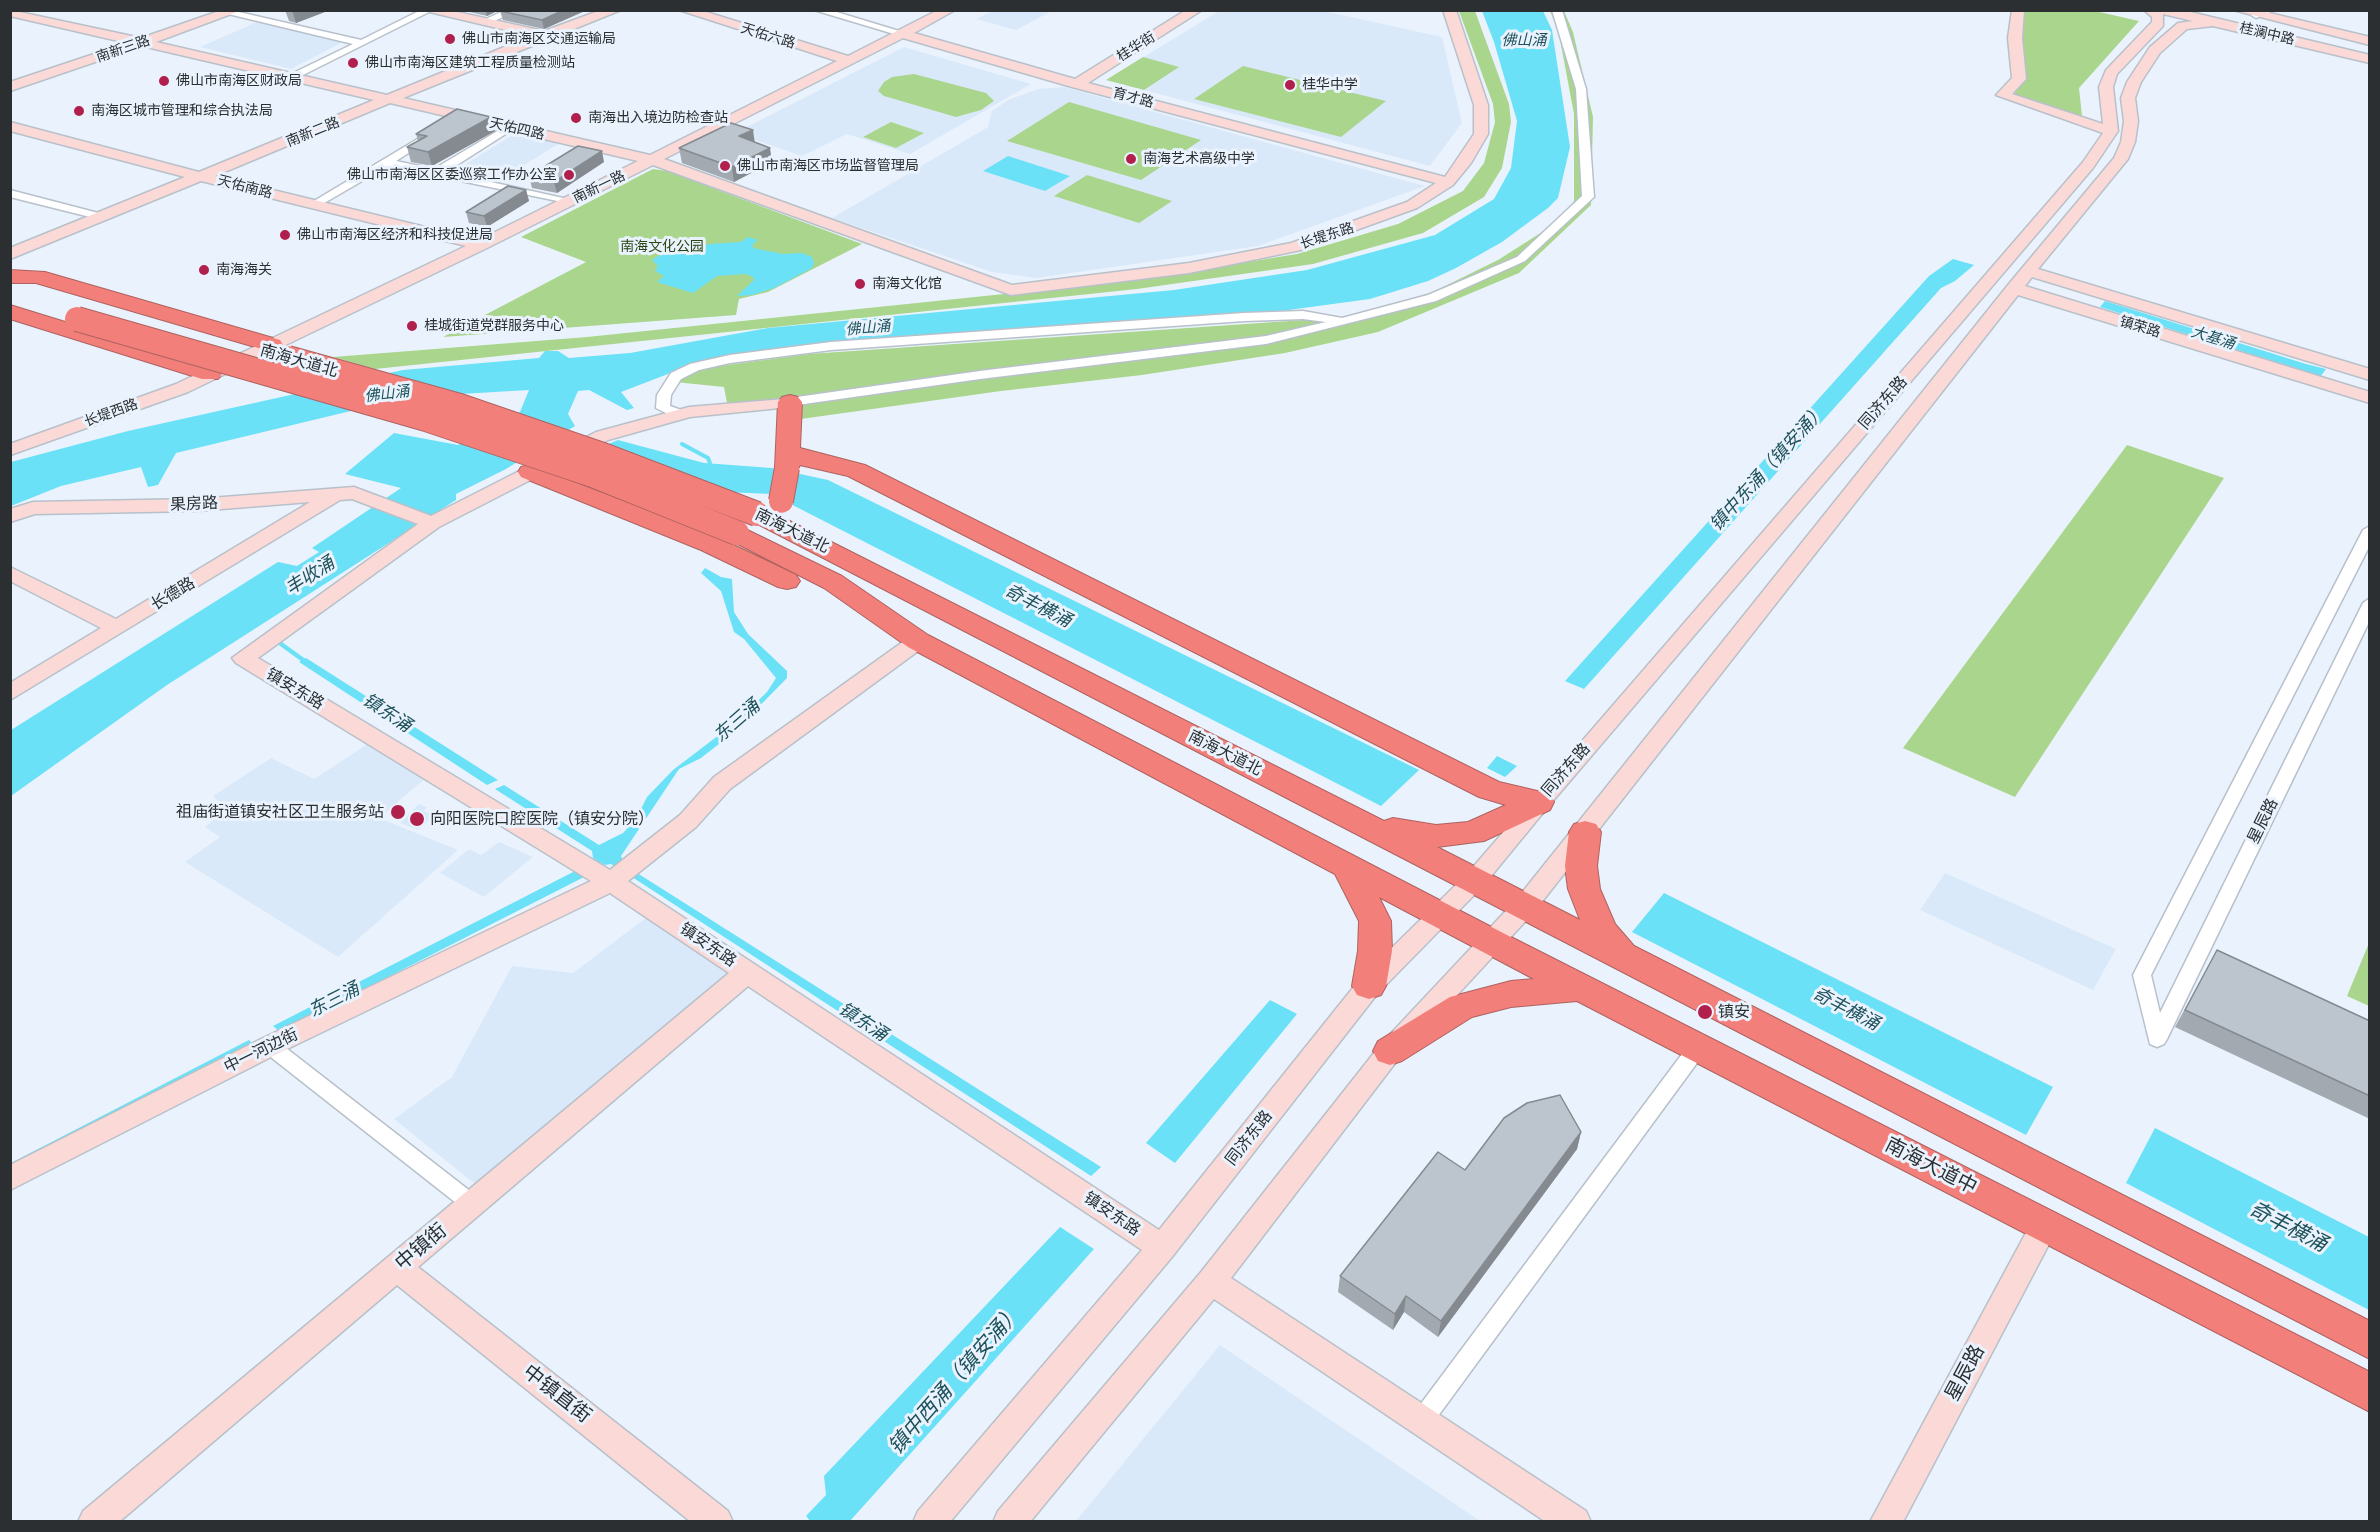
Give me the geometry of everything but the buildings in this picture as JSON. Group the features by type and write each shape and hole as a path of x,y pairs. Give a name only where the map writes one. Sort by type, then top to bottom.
{"highway":[{"path":"10,276 37,277 272,345"},
{"name":"南海大道北","path":"10,276 102,306 460,406 600,454 758,516 957,615 1525,906"},
{"name":"南海大道北","path":"10,300 426,419 593,476 758,516 833,582 918,641 1345,863 1491,942"},
{"path":"10,312 210,374"},
{"path":"758,516 788,460 790,402"},
{"path":"788,460 809,460 856,470 1490,790 1539,802"},
{"path":"530,472 710,544 863,618 885,617"},
{"path":"1365,824 1436,836 1473,833 1539,802"},
{"path":"1585,832 1581,866 1584,889 1601,930 1624,956"},
{"path":"1345,863 1375,921 1375,951 1369,986"},
{"path":"1525,906 2370,1341"},
{"name":"南海大道中","path":"1491,942 2370,1393"},
{"path":"1390,1052 1462,1006 1511,994 1583,988"}],"street":[{"path":"485,22 514,10"},
{"name":"南新二路","path":"10,254 545,35 615,10"},
{"name":"天佑六路","path":"685,10 851,61"},
{"name":"育才路","path":"818,10 1077,84 1448,182"},
{"name":"南新一路","path":"246,357 654,160 949,10"},
{"name":"桂华街","path":"1077,84 1196,10"},
{"name":"长堤东路","path":"1011,290 1189,268 1295,247 1371,222 1412,205 1448,182 1464,162 1481,134 1481,105 1449,10"},
{"path":"432,524 602,436 679,414 790,402 980,375 1266,340 1432,298 1521,259 1588,197 1581,89 1557,10"},
{"path":"2018,10 2015,38 2019,79 2002,96 2111,130 2106,87 2111,73 2158,23 2158,16 2150,10"},
{"name":"桂澜中路","path":"2164,10 2243,19"},
{"name":"桂澜中路","path":"2201,10 2243,19 2367,61"},
{"path":"2243,19 2271,10"},
{"path":"291,78 428,11 545,35"},
{"name":"天佑四路","path":"10,12 387,100 457,120 510,128 654,160 1011,290"},
{"path":"233,12 363,43"},
{"name":"南新三路","path":"10,87 233,12"},
{"name":"同济东路","path":"1009,1521 1211,1281 1390,1052 1525,906 2014,288 2121,159 2128,142 2131,121 2128,98 2134,82 2156,50 2183,26 2214,16"},
{"path":"2243,19 2370,41"},
{"path":"2243,19 2272,46 2367,61"},
{"path":"2150,30 2158,28 2166,31 2156,50"},
{"name":"天佑南路","path":"10,126 202,177 481,245"},
{"path":"436,173 510,128"},
{"name":"同济东路","path":"929,1521 1162,1248 1369,986 1475,880 1539,802 2038,224 2088,165 2111,130"},
{"path":"315,204 434,134"},
{"path":"386,162 568,202"},
{"path":"10,193 102,217"},
{"path":"2044,254 2057,275 2116,298"},
{"name":"镇荣路","path":"2028,271 2366,374"},
{"name":"镇荣路","path":"2014,288 2364,397"},
{"path":"2002,306 2033,299 2061,303"},
{"path":"679,414 663,408 663,395 676,376 694,367 730,359 831,346 1244,317 1303,315 1346,321"},
{"name":"长堤西路","path":"10,450 182,388 246,357"},
{"path":"2364,397 2349,388 2347,381 2352,376 2366,374"},
{"name":"果房路","path":"10,516 33,508 197,505 354,493 432,524"},
{"name":"长德路","path":"10,682 336,495"},
{"name":"镇安东路","path":"432,524 243,658 611,882 1162,1248"},
{"name":"星辰路","path":"2370,530 2142,975 2157,1039 2370,603"},
{"path":"10,573 112,625"},
{"name":"长德路","path":"10,693 112,625"},
{"name":"中一河边街","path":"10,1178 270,1046 611,882 688,821 722,783 918,641"},
{"name":"中镇街","path":"94,1521 748,972"},
{"path":"270,1046 472,1204"},
{"path":"1422,1420 1698,1047"},
{"name":"星辰路","path":"1886,1521 2045,1225"},
{"name":"中镇直街","path":"397,1267 717,1521"},
{"path":"1211,1281 1575,1521"}],"shaded area":[{"path":"992,11 1052,11 1016,30 976,19"},
{"name":"桂华中学","path":"1219,11 1324,11 1442,37 1462,123 1430,166 1106,80"},
{"path":"257,22 343,42 291,69 200,47"},
{"path":"904,47 1031,84 910,154 847,134 802,156 735,133"},
{"name":"南海艺术高级中学","path":"1064,87 1425,186 1258,246 1037,278 992,272 832,218 988,127 992,111 1008,100 1038,89"},
{"path":"516,133 560,143 495,183 451,173"},
{"path":"369,743 426,778 379,818 458,850 338,957 185,862 220,837 205,827 226,810 213,796 271,758 314,779"},
{"name":"向阳医院口腔医院（镇安分院）","path":"419,804 427,807 424,811 434,815 418,830 400,823"},
{"path":"499,842 533,857 484,897 440,873 469,849 481,855"},
{"path":"1945,873 2116,949 2093,990 1920,910"},
{"path":"647,917 729,975 475,1184 394,1119 452,1077 512,966 573,973"},
{"path":"1220,1345 1480,1521 1076,1521"}],"green space":[{"path":"1459,11 1475,11 1509,104 1511,122 1502,168 1484,197 1423,233 1313,264 1137,289 375,369 333,357 587,337 1130,281 1297,254 1398,224 1463,191 1484,163 1495,122 1493,104"},
{"path":"1550,11 1564,11 1573,32 1593,117 1591,205 1519,273 1378,332 1285,353 1142,375 1001,391 801,419 796,399 727,403 724,387 675,382 697,369 809,354 1304,320 1332,322 1433,292 1498,260 1542,232 1563,215 1574,201 1574,114 1558,29"},
{"path":"2025,11 2095,11 2139,21 2079,88 2082,116 2011,97 2026,80 2019,35"},
{"path":"1143,57 1179,67 1144,90 1106,80"},
{"path":"1243,66 1386,101 1341,137 1194,99"},
{"path":"914,74 986,93 994,101 981,110 956,117 884,96 878,91 884,82 892,77"},
{"path":"1069,102 1201,140 1141,180 1007,141"},
{"path":"891,122 924,133 896,148 863,137"},
{"name":"南海文化公园","path":"653,169 667,171 862,244 768,292 739,299 736,315 443,337 586,262 521,237"},
{"path":"1087,175 1172,201 1139,223 1054,196"},
{"path":"2127,445 2224,478 2015,797 1903,748"},
{"path":"2369,943 2369,1006 2347,996"}],"water":[{"path":"1482,11 1543,11 1552,30 1570,147 1558,198 1502,242 1456,268 1428,281 1370,299 1281,311 1066,326 702,361 621,392 634,408 627,410 589,390 578,391 568,414 575,426 506,469 456,494 456,500 167,685 11,796 11,730 278,562 297,566 319,552 312,548 401,488 345,474 394,433 458,445 520,412 529,390 409,397 176,453 158,485 148,487 141,467 61,486 11,506 11,462 128,431 403,370 539,358 545,351 558,351 569,358 630,353 768,328 1174,290 1307,270 1435,235 1494,199 1511,168 1517,121 1494,42"},
{"path":"1008,156 1070,176 1045,191 983,171"},
{"path":"748,237 758,240 753,244 753,248 783,254 802,253 812,257 814,263 812,268 774,288 752,295 737,296 754,280 746,274 717,276 693,293 657,282 664,276 655,271 658,266 652,260 663,253 710,244 741,242"},
{"name":"镇中东涌（镇安涌）","path":"1953,259 1974,265 1955,281 1941,288 1584,689 1565,681 1929,276"},
{"name":"大基涌","path":"2105,301 2326,369 2321,376 2100,307"},
{"path":"618,440 704,463 772,468 828,480 1419,770 1381,806 771,494 725,492 587,453"},
{"path":"705,568 721,577 732,579 734,612 748,634 787,671 787,678 733,733 701,758 679,769 621,856 626,867 621,871 611,864 605,865 599,862 593,858 592,851 495,789 504,785 599,845 623,833 636,819 647,797 673,770 736,722 767,692 776,678 744,639 734,632 721,591 701,573"},
{"path":"306,658 498,780 487,785 299,662"},
{"path":"1497,756 1517,766 1505,777 1487,768"},
{"name":"东三涌","path":"577,870 588,875 280,1032 273,1026"},
{"path":"634,871 1101,1167 1091,1176 629,875"},
{"path":"1664,893 2053,1087 2026,1135 1632,932"},
{"path":"1270,1000 1297,1014 1175,1163 1146,1143"},
{"path":"249,1040 255,1046 11,1173 11,1163"},
{"path":"2155,1128 2369,1237 2369,1310 2126,1183"},
{"name":"镇中西涌（镇安涌）","path":"1060,1227 1094,1249 850,1521 810,1521 806,1516 826,1495 824,1476"}],"waterway":[{"name":"奇丰横涌","path":"682,444 708,458 710,463 707,468"},
{"name":"镇东涌","path":"281,644 306,662"}],"place":[{"name":"佛山市南海区交通运输局","path":"450,39"},
{"name":"佛山市南海区建筑工程质量检测站","path":"353,63"},
{"name":"佛山市南海区财政局","path":"164,81"},
{"name":"桂华中学","path":"1290,85"},
{"name":"南海区城市管理和综合执法局","path":"79,111"},
{"name":"南海出入境边防检查站","path":"576,118"},
{"name":"南海艺术高级中学","path":"1131,159"},
{"name":"佛山市南海区市场监督管理局","path":"725,166"},
{"name":"佛山市南海区区委巡察工作办公室","path":"569,175"},
{"name":"佛山市南海区经济和科技促进局","path":"285,235"},
{"name":"南海海关","path":"204,270"},
{"name":"南海文化馆","path":"860,284"},
{"name":"桂城街道党群服务中心","path":"412,326"},
{"name":"祖庙街道镇安社区卫生服务站","path":"398,812"},
{"name":"向阳医院口腔医院（镇安分院）","path":"417,819"},
{"name":"镇安","path":"1705,1012"}],"water label":[{"name":"佛山涌","path":"1524,40"},
{"name":"佛山涌","path":"868,328"},
{"name":"佛山涌","path":"387,394"},
{"name":"丰收涌","path":"310,576"}]}
